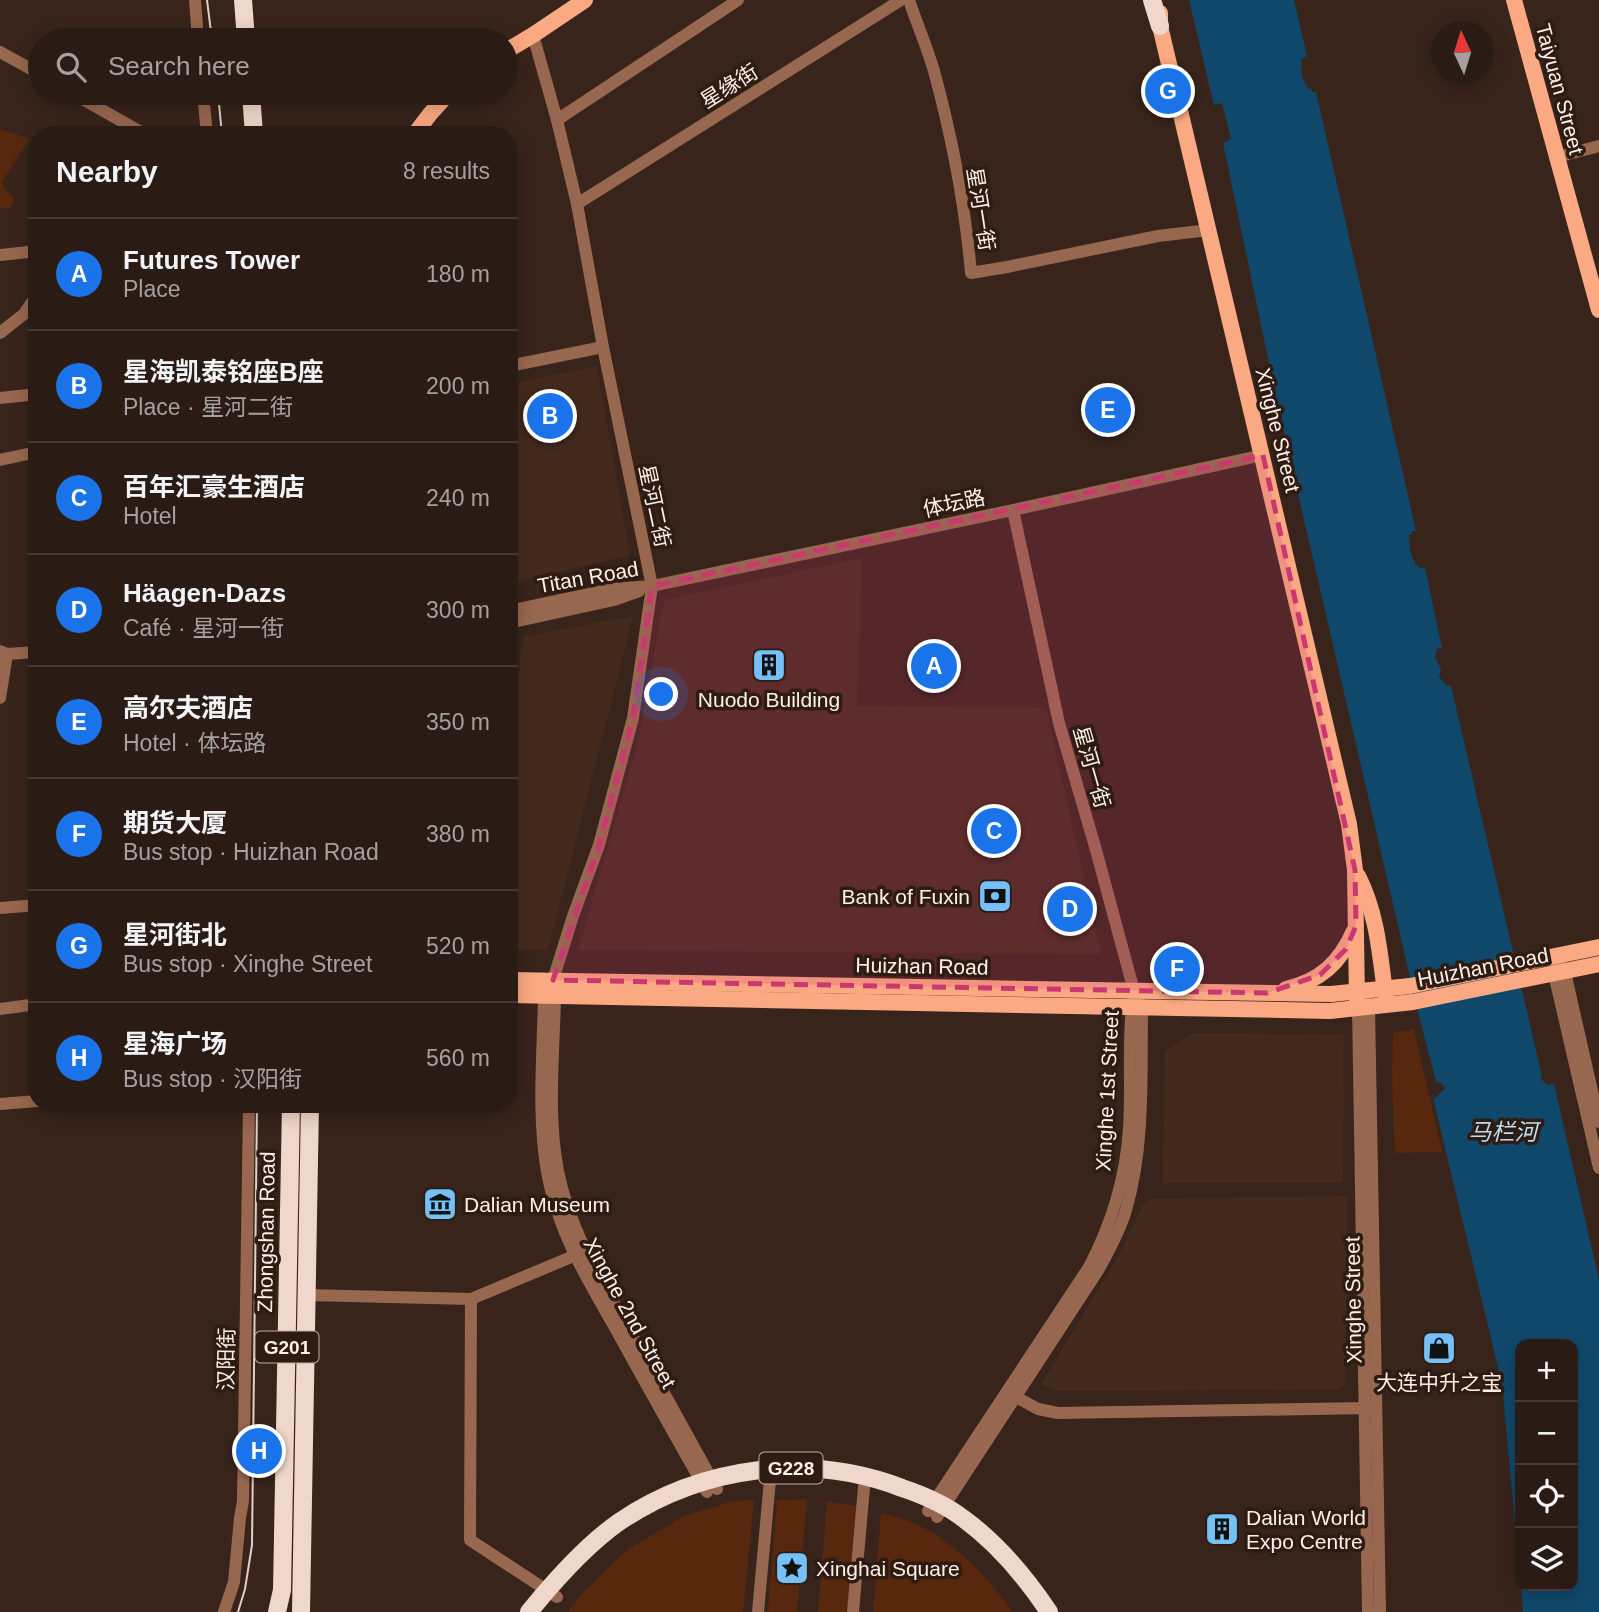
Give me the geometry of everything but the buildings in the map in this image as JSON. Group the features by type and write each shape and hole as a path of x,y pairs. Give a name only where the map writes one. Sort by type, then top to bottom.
{"highway":[{"path":"243,0 245,28"},
{"path":"1153,0 1160,26"},
{"path":"252,105 254,126"},
{"name":"Zhongshan Road","path":"280,1612 291,1113"},
{"name":"Zhongshan Road","path":"301,1612 310,1113"},
{"name":"G228","path":"544,1612 552,1594 587,1549 617,1524 652,1502 751,1470 770,1475 820,1469 865,1482 887,1482 922,1495 1002,1568 1036,1612"},
{"name":"G228","path":"936,1509 962,1517 987,1538 1031,1585 1049,1612"},
{"name":"G228","path":"529,1612 552,1594"}],"main road":[{"path":"518,44 566,7 585,0"},
{"name":"Xinghe Street","path":"1160,0 1160,26 1349,824 1355,870 1361,1002"},
{"name":"Taiyuan Street","path":"1514,0 1599,269"},
{"name":"Taiyuan Street","path":"1525,0 1599,310"},
{"path":"421,126 438,105"},
{"name":"Xinghe Street","path":"1355,870 1377,926 1386,997"},
{"path":"1267,993 1297,986 1320,975 1334,964 1346,949 1356,926"},
{"path":"1556,957 1599,947"},
{"name":"Huizhan Road","path":"518,994 551,991 1136,1002 1330,1011 1361,1002 1521,972 1556,957"},
{"path":"1559,973 1599,964"},
{"name":"Huizhan Road","path":"1521,972 1559,973"},
{"name":"Huizhan Road","path":"518,982 551,991"},
{"name":"Huizhan Road","path":"1136,1002 1267,993 1331,995 1361,1002"}],"street":[{"path":"195,0 197,28"},
{"path":"557,120 738,0"},
{"name":"星缘街","path":"577,204 901,0"},
{"name":"星河一街","path":"909,0 933,70 951,144 968,238 971,273 1158,236 1209,230"},
{"name":"星河二街","path":"533,35 577,204 652,586 633,718 599,845 573,916 551,991"},
{"path":"0,52 28,68"},
{"path":"93,105 130,126"},
{"path":"204,105 206,126"},
{"path":"1562,156 1599,146"},
{"path":"0,255 28,252"},
{"path":"0,333 28,308"},
{"path":"518,364 603,346"},
{"path":"0,398 28,395"},
{"path":"0,460 28,454"},
{"name":"体坛路","path":"652,586 1263,455"},
{"name":"星河一街","path":"1013,510 1059,723 1136,1002"},
{"name":"Titan Road","path":"518,609 612,589 652,586"},
{"name":"Titan Road","path":"518,621 614,600 652,586"},
{"path":"0,698 4,652 28,652"},
{"path":"0,908 28,906"},
{"name":"Huizhan Road","path":"1556,957 1559,973"},
{"path":"1559,973 1599,1122"},
{"path":"1559,973 1599,1168"},
{"name":"Xinghe 2nd Street","path":"551,991 543,1139 554,1202 565,1233 590,1284 709,1485"},
{"name":"Xinghe 2nd Street","path":"551,991 552,1112 556,1160 564,1197 575,1229 596,1271 709,1485"},
{"name":"Xinghe 1st Street","path":"936,1509 1016,1397 1099,1269 1126,1211 1135,1167 1139,1125 1136,1002"},
{"name":"Xinghe 1st Street","path":"936,1509 1089,1267 1109,1226 1127,1150 1136,1002"},
{"name":"Xinghe Street","path":"1361,1002 1370,1408 1380,1612"},
{"path":"0,1009 28,1005"},
{"path":"0,1104 28,1102"},
{"name":"汉阳街","path":"224,1612 234,1583 243,1501 249,1113"},
{"path":"307,1295 471,1298 576,1255"},
{"path":"471,1298 470,1540 552,1594"},
{"path":"1016,1397 1038,1409 1058,1413 1370,1408"},
{"name":"Xinghe Street","path":"1368,1612 1370,1408"},
{"path":"758,1612 770,1475"},
{"path":"853,1612 865,1482"}],"highlighted area":[{"path":"1263,455 1355,870 1356,926 1346,949 1320,975 1267,993 553,980 599,845 633,718 652,586"}],"shaded area":[{"path":"0,129 28,138 28,142 1,183 14,200 9,209 0,207"},
{"path":"597,366 630,555 518,582 518,382"},
{"path":"862,558 857,706 1046,708 1101,954 578,950 638,743 664,600"},
{"path":"633,616 548,950 518,949 518,678 522,637"},
{"path":"1414,1029 1442,1152 1395,1153 1393,1033"},
{"path":"1193,1033 1344,1034 1343,1183 1163,1183 1165,1052"},
{"path":"1347,1196 1345,1384 1337,1390 1057,1391 1041,1384 1119,1255 1143,1204 1150,1199"},
{"path":"807,1499 797,1612 768,1612 777,1500"},
{"path":"754,1500 743,1612 567,1612 587,1588 627,1550 682,1517 729,1502"},
{"path":"827,1501 859,1507 849,1612 818,1612"},
{"path":"881,1513 902,1519 939,1537 972,1564 1013,1612 873,1612"}],"water":[{"name":"马栏河","path":"1189,0 1294,0 1307,56 1301,60 1302,76 1308,90 1311,88 1312,92 1316,92 1416,531 1409,535 1410,551 1416,565 1425,568 1442,648 1437,649 1435,657 1441,669 1439,677 1445,685 1451,686 1542,1076 1540,1078 1547,1085 1554,1084 1599,1280 1599,1612 1523,1612 1521,1591 1578,1591 1578,1339 1515,1339 1515,1524 1502,1384 1432,1094 1434,1099 1445,1088 1436,1081 1418,1012 1280,416 1223,143 1231,139 1222,103 1214,105"}],"tram line":[{"path":"207,0 210,28"},
{"path":"219,105 221,126"},
{"path":"238,1612 245,1589 252,1545 257,1113"}],"place":[{"name":"星河街北","path":"1168,91"},
{"name":"高尔夫酒店","path":"1108,410"},
{"name":"星海凯泰铭座B座","path":"550,416"},
{"name":"Nuodo Building","path":"769,665"},
{"name":"Futures Tower","path":"934,666"},
{"name":"百年汇豪生酒店","path":"994,831"},
{"name":"Bank of Fuxin","path":"995,896"},
{"name":"Häagen-Dazs","path":"1070,909"},
{"name":"期货大厦","path":"1177,969"},
{"name":"Dalian Museum","path":"440,1204"},
{"name":"大连中升之宝","path":"1439,1348"},
{"name":"星海广场","path":"259,1451"},
{"name":"Dalian World Expo Centre","path":"1222,1529"},
{"name":"Xinghai Square","path":"792,1568"}]}
